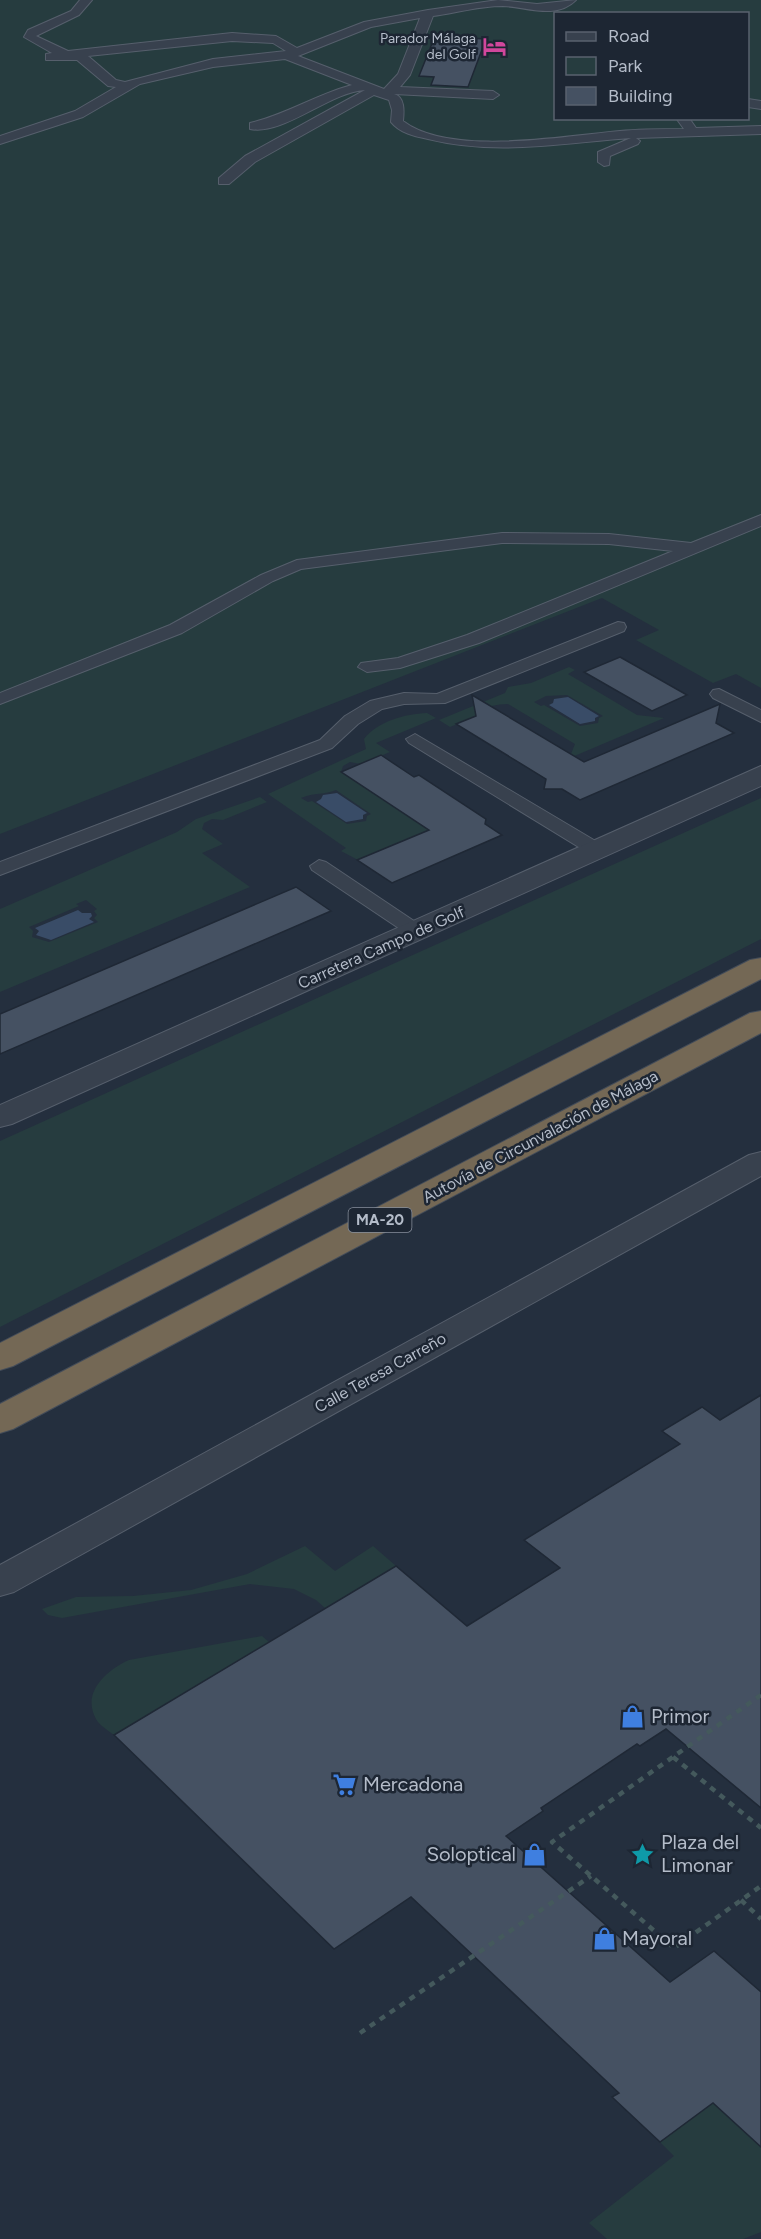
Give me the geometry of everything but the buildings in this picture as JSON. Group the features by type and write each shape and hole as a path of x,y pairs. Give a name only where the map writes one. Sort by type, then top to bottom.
{"highway":[{"path":"0,1358 761,967"},
{"name":"Autovía de Circunvalación de Málaga","path":"0,1420 761,1020"}],"street":[{"name":"Carretera Campo de Golf","path":"0,1117 761,775"},
{"name":"Calle Teresa Carreño","path":"0,1582 761,1162"}],"lane":[{"path":"86,0 75,13 33,36 51,50 81,57 112,83 127,86"},
{"path":"0,140 80,114 136,81 213,63 290,54 368,24 503,2 536,8 562,6 570,0"},
{"path":"387,92 404,75 428,13"},
{"path":"50,57 241,38 276,40 290,54 387,92 394,98 398,110 397,122 402,127 439,139 472,145 523,146 656,133 761,130"},
{"path":"254,126 296,114 326,98 367,86"},
{"path":"224,181 250,159 373,91 493,94"},
{"path":"684,120 693,132"},
{"path":"604,162 603,155 612,149 656,133"},
{"path":"367,667 400,663 462,643 761,520"},
{"path":"0,699 176,629 267,578 297,565 502,538 609,539 692,548"},
{"path":"0,869 326,744 346,722 372,705 415,697 439,699 618,627"},
{"path":"719,694 761,717"},
{"path":"415,739 597,850"},
{"path":"319,866 416,931"}],"path":[{"path":"761,1695 552,1842 674,1948 761,1886"},
{"path":"673,1758 761,1828"},
{"path":"360,2033 591,1876"},
{"path":"741,1900 761,1919"}],"green space":[{"path":"0,0 761,0 761,688 736,674 713,683 636,640 659,630 602,598 0,834"},
{"path":"569,667 575,670 568,674 637,715 664,718 565,760 561,758 571,754 575,744 508,704 475,711 476,716 450,727 439,720 505,693 508,687 531,683","holes":["567,695 603,716 599,718 598,723 580,726 544,705 541,706 534,702 546,696"]},
{"path":"427,713 436,718 376,743 390,752 361,764 350,762 343,766 341,772 406,814 468,813 358,860 341,851 346,848 268,794 366,749 364,739 384,723","holes":["336,790 371,814 367,816 366,821 347,824 312,801 308,802 301,798"]},
{"path":"260,797 267,802 223,820 212,819 204,823 202,829 223,844 202,853 250,887 0,992 0,909 177,832 196,819","holes":["86,900 97,909 94,911 97,915 94,918 98,922 49,942 32,937 33,931 29,927 79,906 76,904"]},
{"path":"761,798 761,939 0,1327 0,1141"},
{"path":"305,1546 335,1571 373,1546 396,1566 325,1608 316,1600 294,1589 250,1584 62,1618 48,1615 42,1609 76,1597 133,1596 191,1590 247,1574"},
{"path":"262,1636 269,1642 114,1735 96,1719 92,1709 94,1691 105,1676 129,1660"},
{"path":"713,2103 761,2125 761,2232 743,2239 607,2239 589,2223 674,2156 660,2142"}],"water":[{"path":"568,697 599,716 595,718 595,721 580,724 549,705 554,699"},
{"path":"337,793 367,813 363,815 363,819 346,822 316,802 323,795"},
{"path":"78,910 82,913 91,913 92,916 89,919 94,922 51,940 36,935 39,931 35,928"}],"place":[{"name":"Parador Málaga del Golf","path":"494,46"},
{"name":"Primor","path":"633,1716"},
{"name":"Mercadona","path":"345,1784"},
{"name":"Soloptical","path":"534,1854"},
{"name":"Plaza del Limonar","path":"643,1854"},
{"name":"Mayoral","path":"604,1938"}]}
